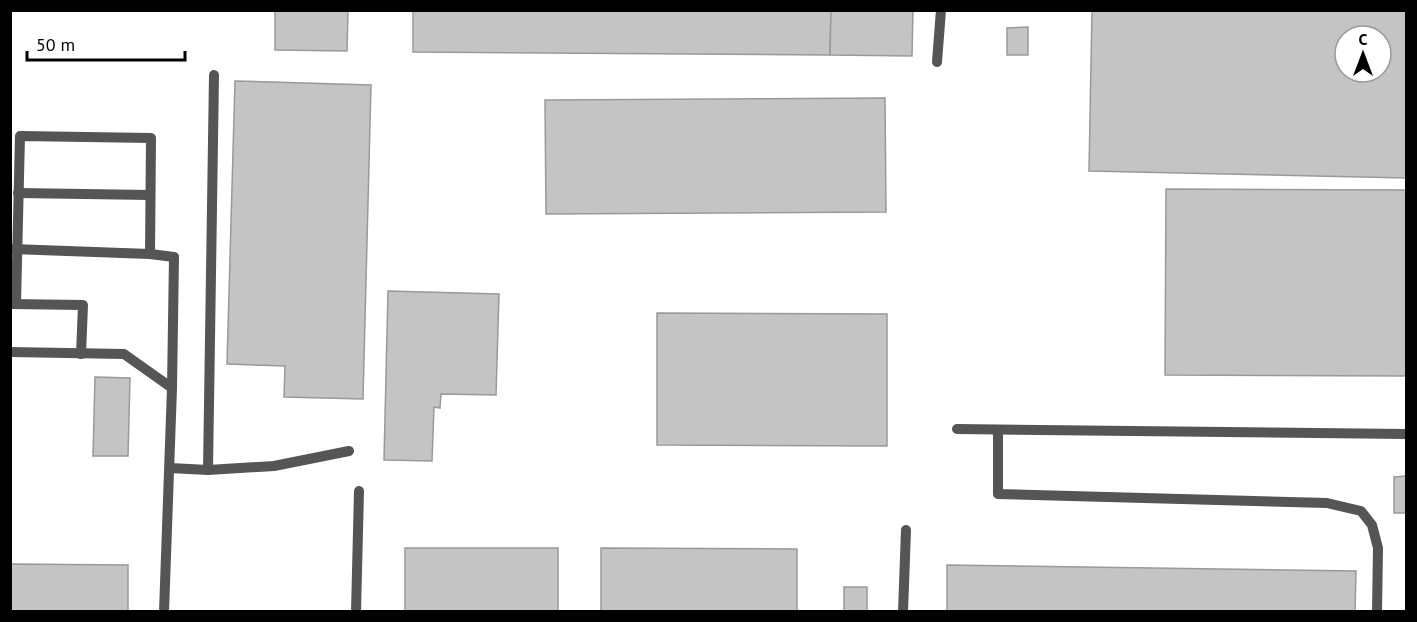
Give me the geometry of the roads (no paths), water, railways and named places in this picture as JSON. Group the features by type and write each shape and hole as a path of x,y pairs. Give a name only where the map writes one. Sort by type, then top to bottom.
{"lane":[{"path":"937,62 941,10"},
{"path":"208,470 214,75"},
{"path":"81,354 83,305 13,304 20,136 151,138 150,254"},
{"path":"18,193 150,195"},
{"path":"14,249 174,257 170,468 164,612"},
{"path":"10,352 124,354 172,388"},
{"path":"957,429 1407,434"},
{"path":"998,430 998,494 1326,503 1361,511 1372,525 1378,548 1377,612"},
{"path":"170,468 208,470 274,466 349,451"},
{"path":"356,612 359,491"},
{"path":"903,612 906,530"}]}
